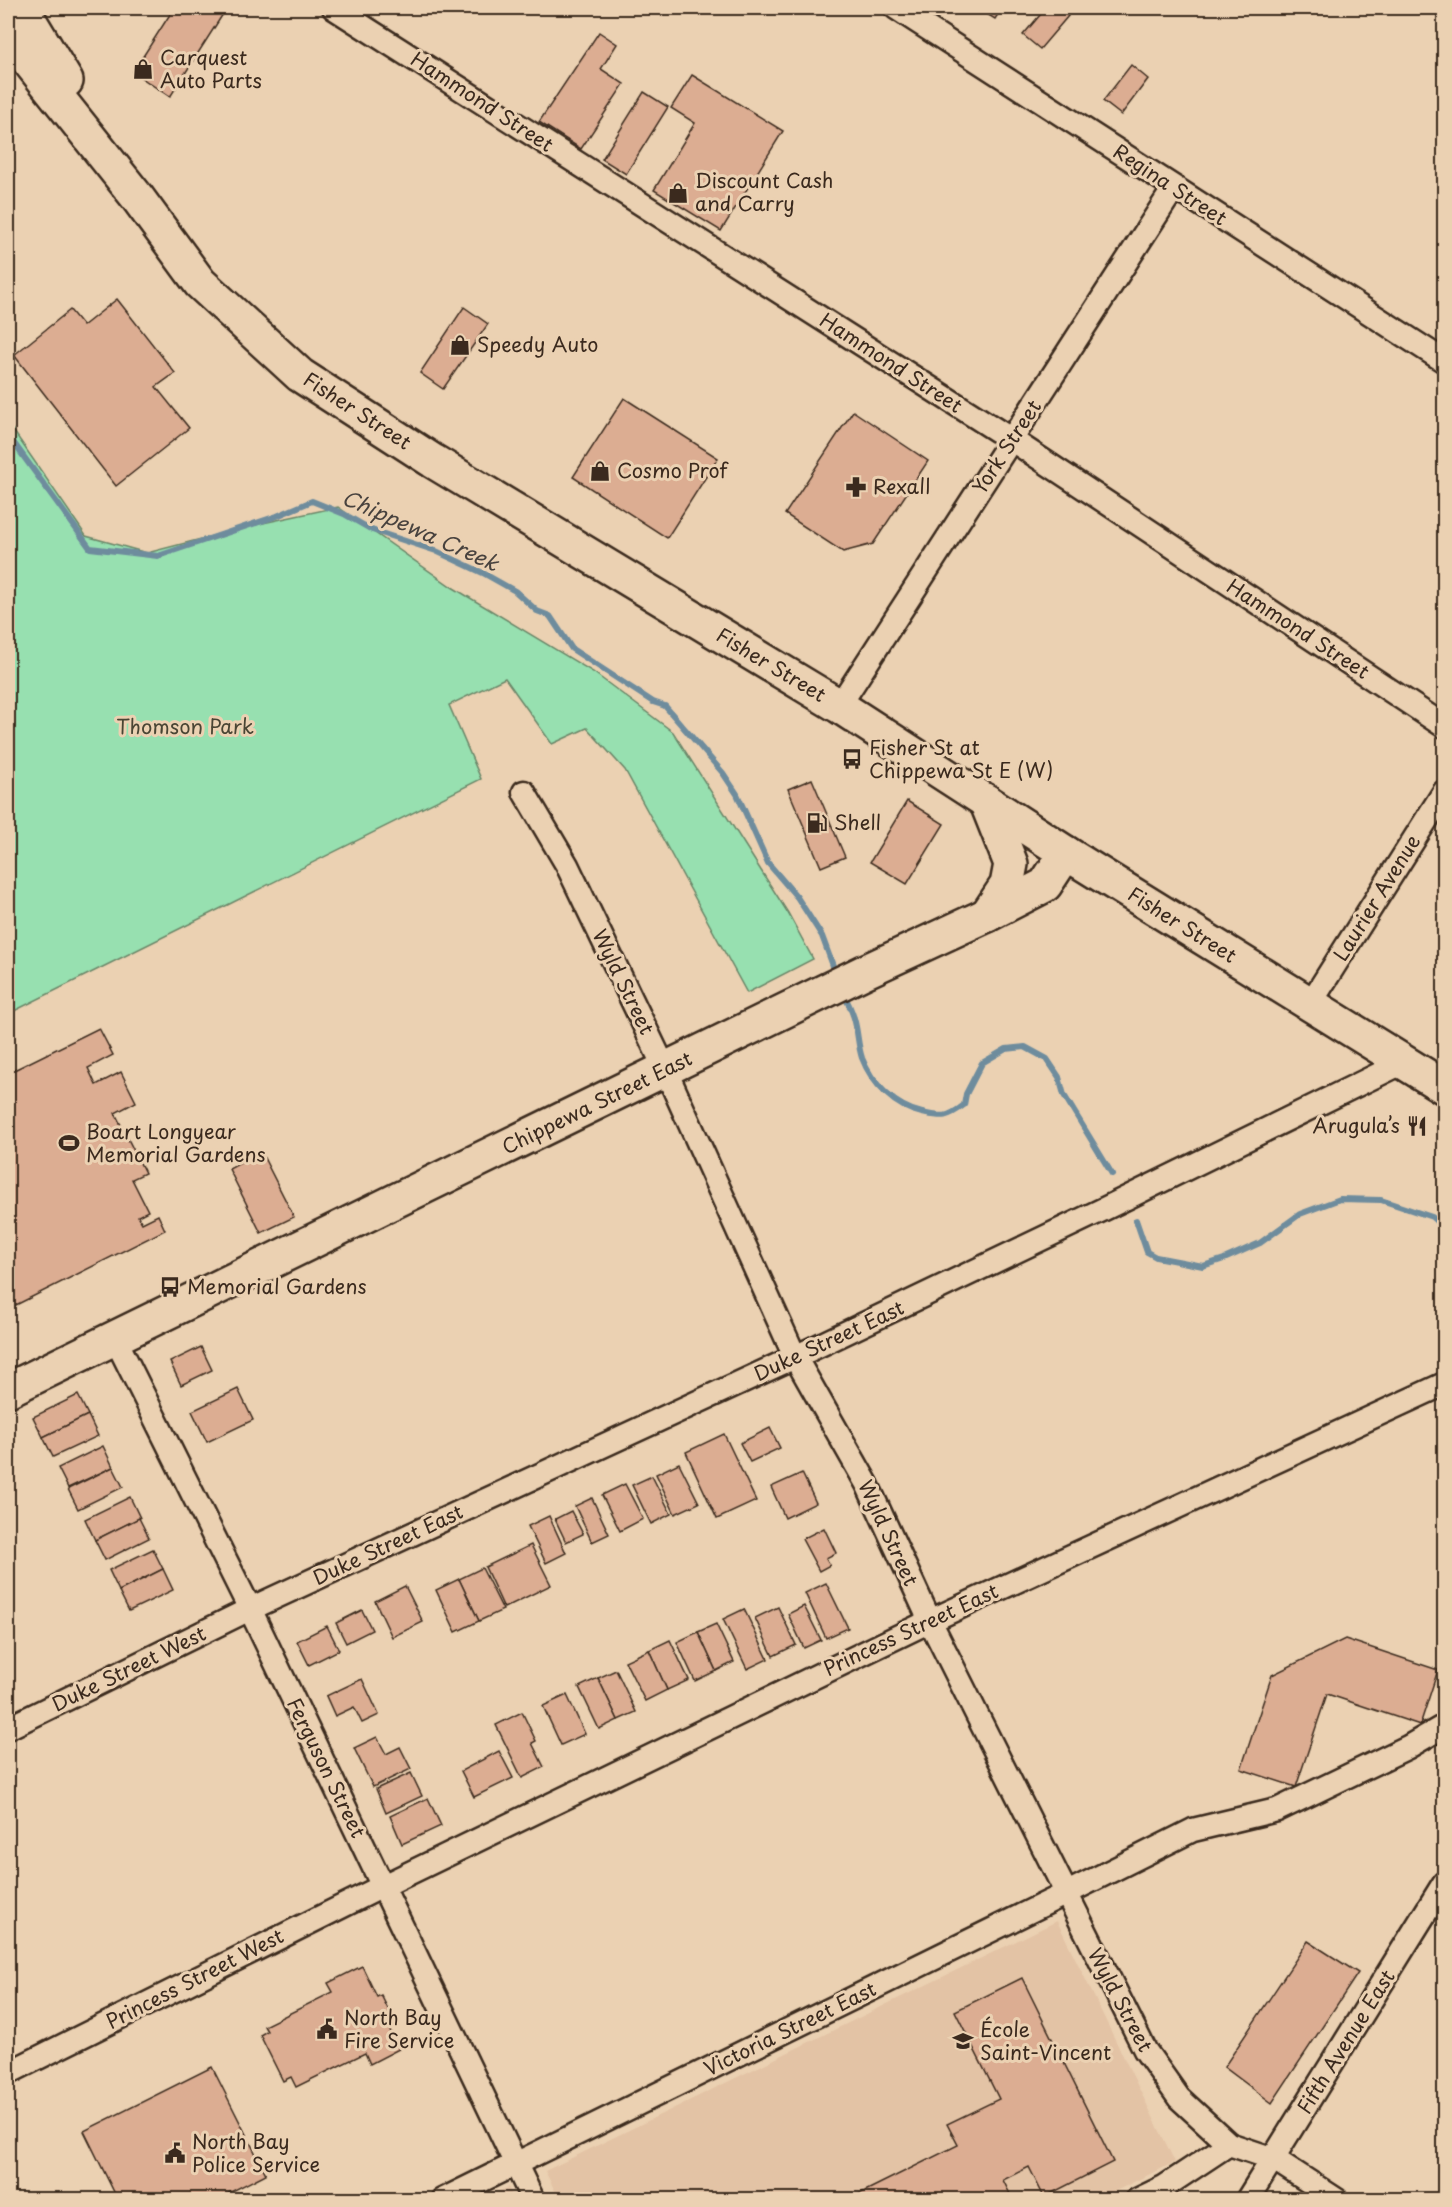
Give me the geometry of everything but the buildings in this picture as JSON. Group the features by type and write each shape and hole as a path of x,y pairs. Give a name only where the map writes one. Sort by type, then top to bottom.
{"main road":[{"name":"Fisher Street","path":"22,8 138,197"},
{"name":"Fisher Street","path":"8,35 138,197 200,283 300,375 433,461 839,706 1066,853 1444,1087"},
{"path":"986,801 1011,864 1007,885 987,915"},
{"name":"Chippewa Street East","path":"8,1390 864,972 987,915 1045,885 1066,853"}],"street":[{"path":"8,26 16,8"},
{"name":"Hammond Street","path":"334,8 1012,440 1444,726"},
{"name":"Regina Street","path":"900,8 1174,188 1444,361"},
{"name":"York Street","path":"839,706 1174,188"},
{"name":"Wyld Street","path":"524,792 567,865 665,1069 795,1358 867,1484 930,1621 1145,2050 1179,2098 1229,2144 1274,2159 1336,2199"},
{"name":"Laurier Avenue","path":"1310,1004 1444,792"},
{"name":"Duke Street East","path":"250,1609 795,1358 1404,1062"},
{"name":"Ferguson Street","path":"115,1338 250,1609 533,2199"},
{"name":"Princess Street East","path":"383,1886 930,1621 1444,1384"},
{"name":"Duke Street West","path":"8,1728 250,1609"},
{"name":"Victoria Street East","path":"442,2199 1193,1830 1277,1810 1408,1747 1444,1726"},
{"name":"Fifth Avenue East","path":"1247,2199 1444,1883"},
{"name":"Princess Street West","path":"8,2073 383,1886"},
{"path":"1137,2199 1164,2187 1229,2144"}],"shaded area":[{"name":"École Saint-Vincent","path":"1057,1921 1175,2162 1097,2200 559,2199 545,2171"},
{"path":"508,2187 514,2199 483,2199"}],"green space":[{"name":"Thomson Park","path":"8,423 86,536 147,553 263,523 338,507 452,587 593,672 673,732 788,913 813,959 747,993 625,770 587,728 552,744 505,678 449,705 481,779 8,1014"}],"waterway":[{"name":"Chippewa Creek","path":"8,435 90,548 158,556 277,516 312,501 344,514 372,530 436,551 515,591 537,611 550,616 572,649 653,702 665,706 723,773 737,794 768,863 797,897 822,936 836,974"},
{"name":"Chippewa Creek","path":"843,992 854,1018 866,1068 878,1085 894,1100 922,1113 939,1116 953,1113 964,1105 966,1094 982,1063 1006,1049 1025,1047 1047,1059 1059,1077 1064,1095 1112,1174"},
{"name":"Chippewa Creek","path":"1136,1220 1147,1252 1156,1257 1203,1266 1260,1243 1300,1214 1340,1199 1381,1200 1432,1217 1444,1228"}],"place":[{"name":"Carquest Auto Parts","path":"143,69"},
{"name":"Discount Cash and Carry","path":"678,193"},
{"name":"Speedy Auto","path":"460,345"},
{"name":"Cosmo Prof","path":"600,471"},
{"name":"Rexall","path":"856,487"},
{"name":"Fisher St at Chippewa St E (W)","path":"852,759"},
{"name":"Shell","path":"817,823"},
{"name":"Arugula’s","path":"1417,1126"},
{"name":"Boart Longyear Memorial Gardens","path":"69,1143"},
{"name":"Memorial Gardens","path":"170,1287"},
{"name":"North Bay Fire Service","path":"327,2029"},
{"name":"École Saint-Vincent","path":"963,2041"},
{"name":"North Bay Police Service","path":"175,2153"}]}
